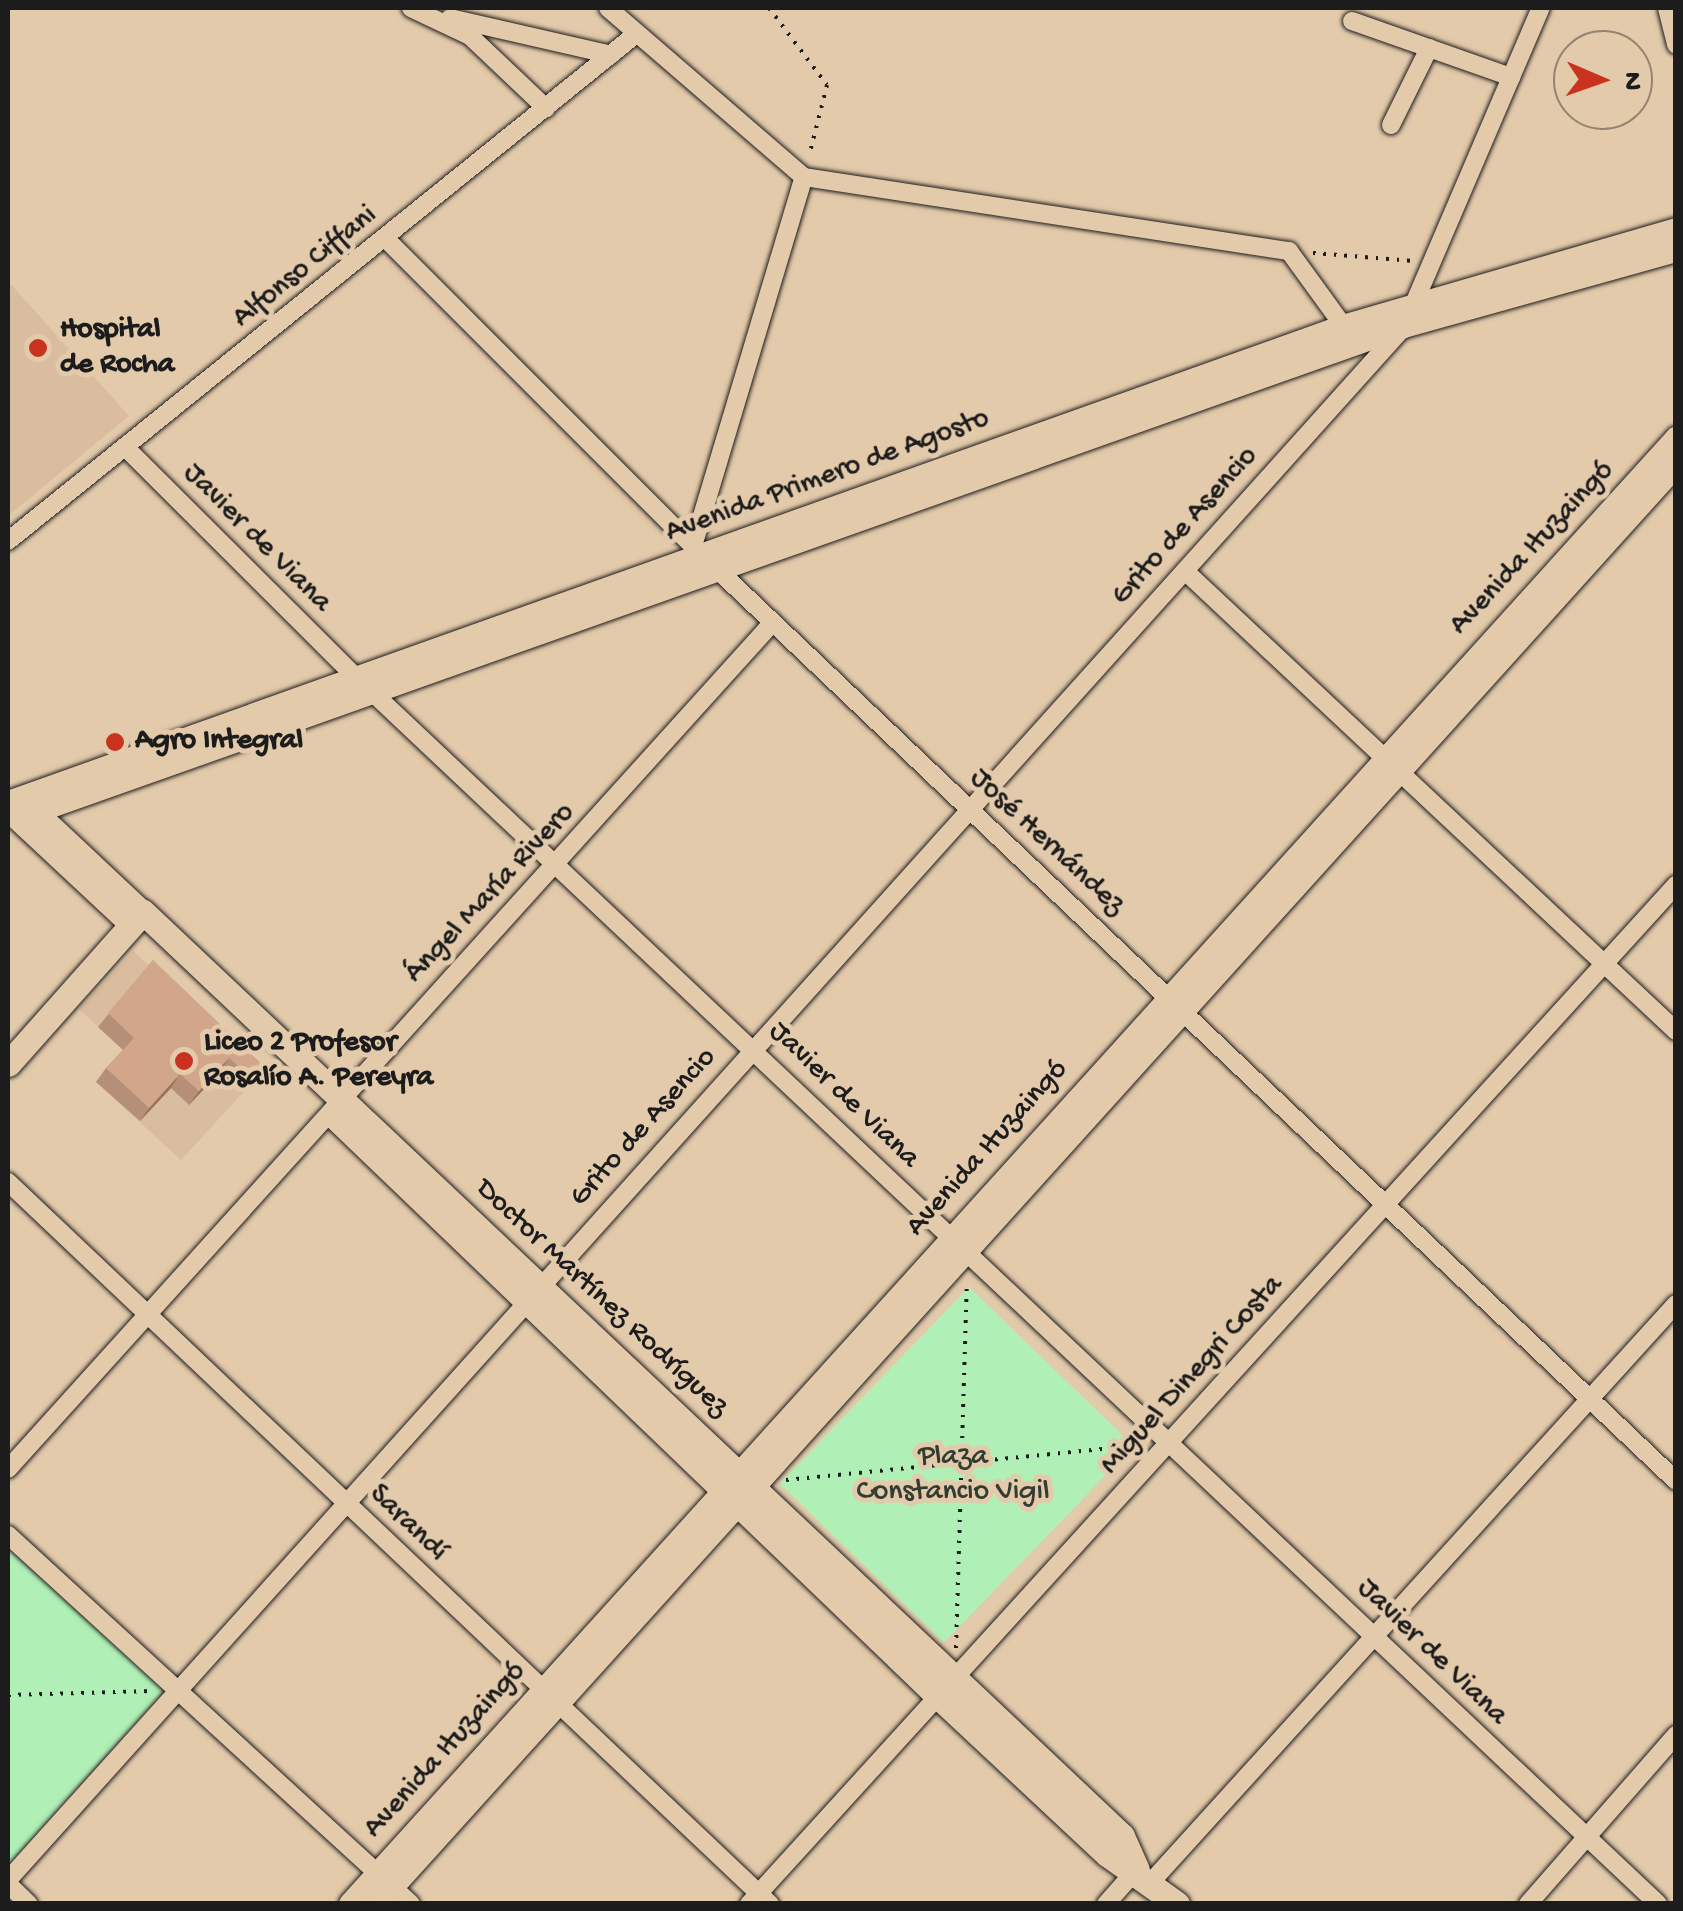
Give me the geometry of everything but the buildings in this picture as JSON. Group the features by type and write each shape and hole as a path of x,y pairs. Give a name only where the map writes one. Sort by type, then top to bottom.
{"main road":[{"path":"8,1064 137,919"},
{"name":"Doctor Martínez Rodríguez","path":"137,919 738,1484 947,1689 1122,1836 1145,1875 1176,1904"}],"street":[{"path":"411,8 611,54"},
{"path":"608,8 804,177 1289,251 1370,366"},
{"name":"Grito de Asencio","path":"8,1882 342,1500 754,1048 965,806 1185,571 1404,327 1435,263 1540,8"},
{"path":"1667,8 1676,45"},
{"path":"444,17 546,108"},
{"path":"1352,21 1511,78"},
{"name":"Alfonso Ciffani","path":"8,541 636,34"},
{"path":"1391,125 1429,48"},
{"path":"703,557 804,177"},
{"name":"Avenida Primero de Agosto","path":"17,805 355,676 1350,335 1415,302 1676,229"},
{"name":"José Hernández","path":"386,239 703,557 1676,1482"},
{"name":"Avenida Primero de Agosto","path":"1350,335 1404,327 1676,251"},
{"name":"Avenida Ituzaingó","path":"350,1904 383,1888 547,1697 1392,763 1676,438"},
{"name":"Javier de Viana","path":"125,447 355,676 559,861 959,1245 1658,1904"},
{"name":"Avenida Ituzaingó","path":"1392,763 1676,466"},
{"name":"Avenida Primero de Agosto","path":"17,805 375,694 703,557"},
{"path":"1185,571 1676,1031"},
{"name":"Ángel María Rivero","path":"8,1469 773,622"},
{"name":"Doctor Martínez Rodríguez","path":"17,805 137,919"},
{"name":"Miguel Dinegri Costa","path":"759,1900 1676,885"},
{"name":"Sarandí","path":"8,1182 759,1900"},
{"path":"1106,1904 1145,1875 1373,1636 1676,1304"},
{"path":"8,1535 178,1690 383,1888 411,1904"},
{"path":"1528,1904 1676,1735"},
{"path":"8,1882 29,1904"}],"path":[{"path":"768,8 827,86 804,177"},
{"path":"1289,251 1435,263"},
{"path":"947,1689 962,1463 959,1245"},
{"path":"738,1484 1169,1442"},
{"path":"8,1695 178,1690"}],"shaded area":[{"name":"Hospital de Rocha","path":"8,281 129,416 8,516"},
{"name":"Liceo 2 Profesor Rosalío A. Pereyra","path":"133,951 263,1071 181,1160 96,1082 124,1051 79,1009"}],"green space":[{"name":"Plaza Constancio Vigil","path":"969,1287 1134,1446 944,1642 779,1483"},
{"path":"8,1549 164,1690 8,1865"}],"place":[{"name":"Hospital de Rocha","path":"38,348"},
{"name":"Agro Integral","path":"115,742"},
{"name":"Liceo 2 Profesor Rosalío A. Pereyra","path":"184,1061"}]}
